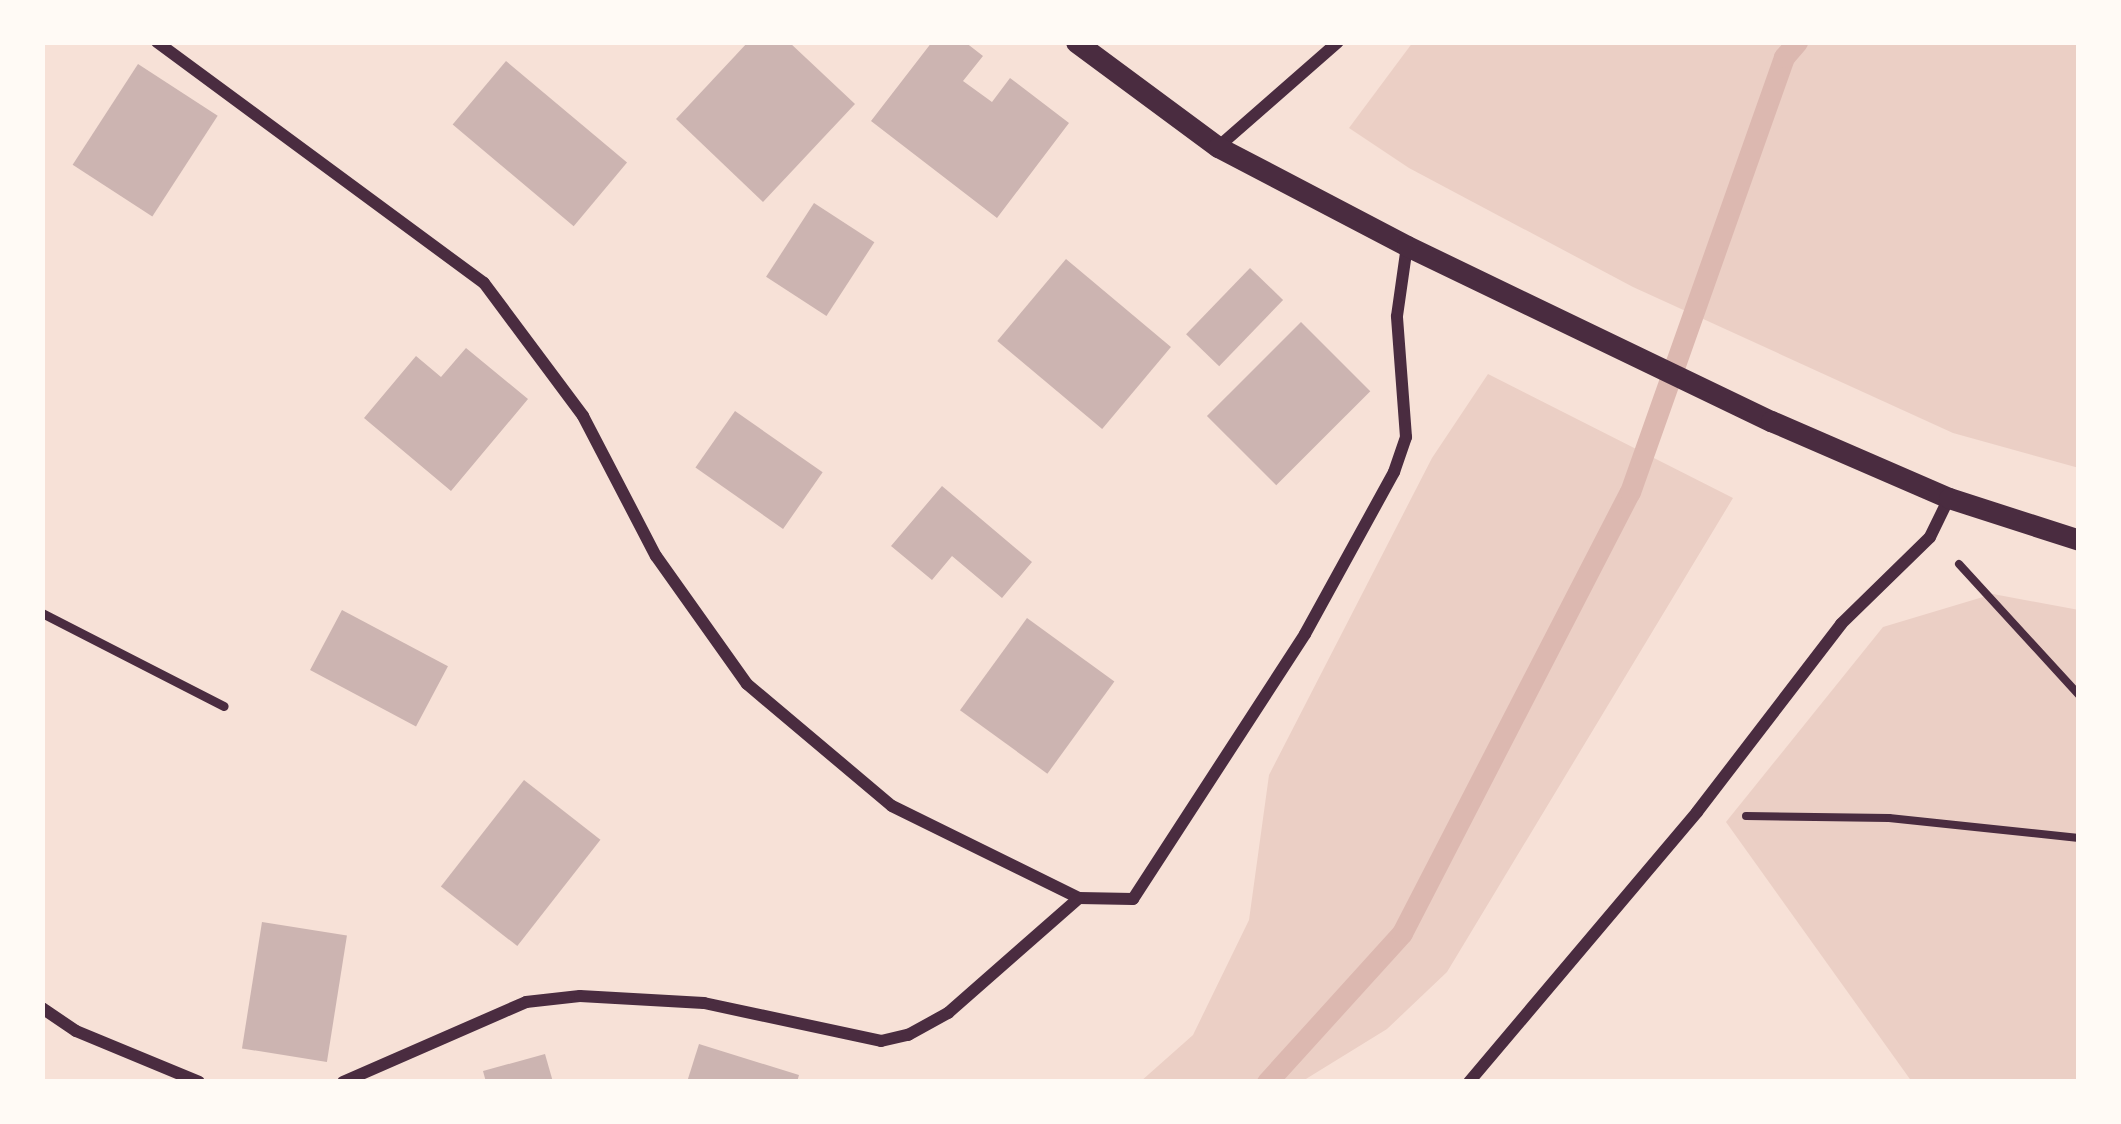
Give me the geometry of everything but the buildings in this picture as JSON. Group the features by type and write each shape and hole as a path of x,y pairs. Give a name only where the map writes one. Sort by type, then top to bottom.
{"street":[{"path":"158,42 484,284 583,416 656,556 747,684 892,806 1079,898 1133,899 1305,634 1394,472 1406,437 1397,316 1408,246"},
{"path":"1076,42 1218,147 1408,246 1771,421 1948,498 2079,540"},
{"path":"1218,147 1338,42"},
{"path":"1469,1082 1697,812 1841,624 1930,538 1948,498"},
{"path":"343,1082 526,1003 580,996 704,1003 881,1041 908,1035 948,1012 1079,898"},
{"path":"42,1008 76,1031 199,1082"}],"lane":[{"path":"42,613 224,706"}],"path":[{"path":"1697,812 1889,818 2079,838"}],"shaded area":[{"path":"1413,42 2079,42 2079,468 1953,433 1633,287 1409,168 1349,128"},
{"path":"1488,374 1733,498 1447,972 1387,1029 1301,1082 1140,1082 1193,1035 1249,920 1269,775 1432,458"},
{"path":"1993,594 2079,610 2079,1082 1912,1082 1726,822 1883,627"}],"waterway":[{"path":"1267,1082 1402,933 1630,492 1784,57 1797,42"}]}
